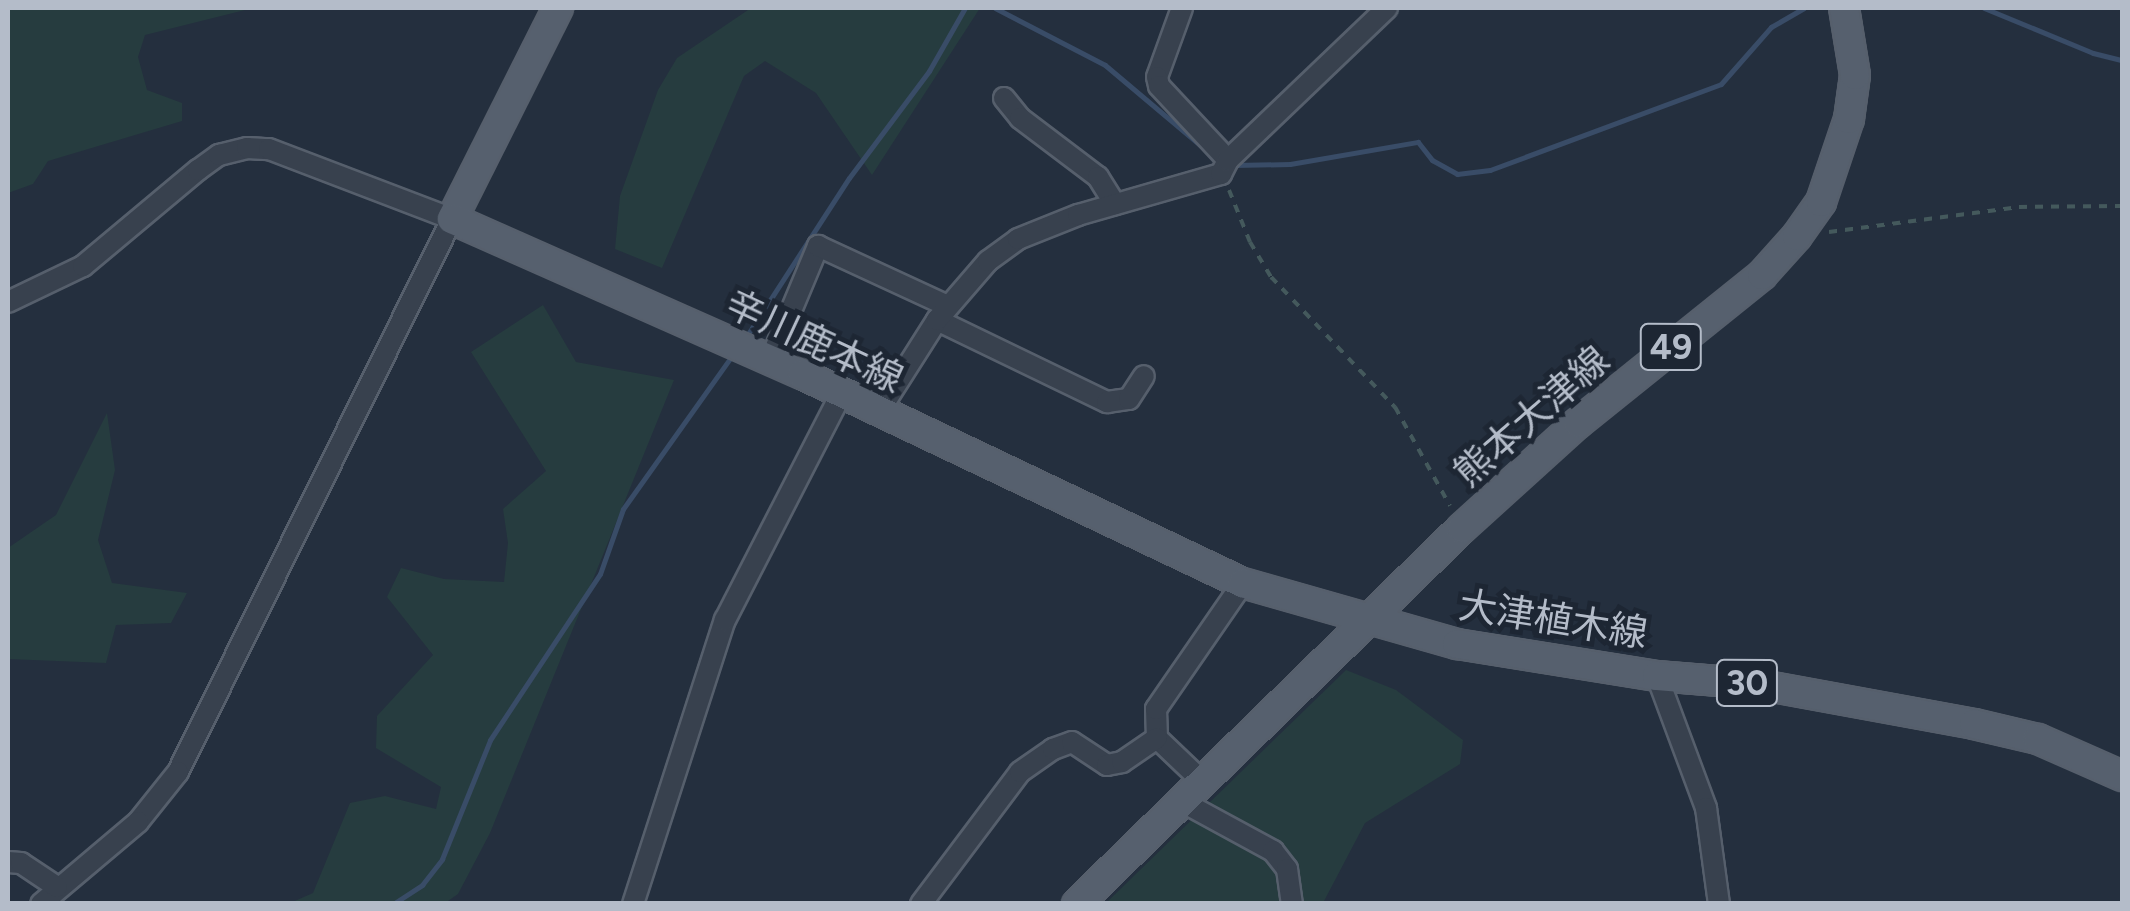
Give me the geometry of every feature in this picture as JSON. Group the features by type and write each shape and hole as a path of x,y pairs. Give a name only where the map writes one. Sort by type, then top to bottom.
{"main road":[{"path":"452,219 558,8"},
{"name":"熊本大津線","path":"1363,620 1578,423 1762,275 1797,236 1820,202 1849,119 1855,75 1844,8"},
{"name":"辛川鹿本線","path":"452,219 576,271 1243,584 1363,620"},
{"path":"1077,904 1363,620"},
{"name":"大津植木線","path":"1363,620 1457,644 1657,676 1756,684 1974,724 2038,739 2122,776"}],"street":[{"path":"1182,8 1156,77 1159,86 1228,160"},
{"path":"878,413 943,313 988,260 1018,239 1114,204 1221,174 1228,160 1387,8"},
{"path":"1004,98 1020,118 1098,177 1114,204"},
{"path":"8,302 83,266 219,155 247,148 269,149 452,219 178,772 138,822 56,887 42,904"},
{"path":"747,352 818,246 1108,402 1129,399 1144,376"},
{"path":"633,904 725,620 763,538 841,394"},
{"path":"1243,584 1156,709 1157,738 1192,791 1274,851 1287,868 1292,904"},
{"path":"1657,676 1706,808 1719,904"},
{"path":"922,904 1020,772 1042,756 1072,742 1108,764 1122,762 1157,738"},
{"path":"8,862 21,863 56,887"}],"path":[{"path":"1228,160 1229,190 1250,242 1271,278 1395,408 1462,528"},
{"path":"1797,236 2019,208 2122,206"}],"green space":[{"path":"8,8 253,8 145,35 138,57 147,90 182,103 182,121 48,161 33,184 8,193"},
{"path":"751,8 980,8 872,175 816,93 765,61 744,76 662,268 615,249 620,196 658,90 677,58"},
{"path":"543,305 576,362 674,380 490,833 458,894 445,903 290,903 313,893 350,803 385,796 436,809 441,787 376,748 377,716 433,655 387,597 401,568 444,579 504,582 508,543 503,509 546,471 471,352"},
{"path":"107,413 115,470 98,540 112,583 187,593 171,623 116,625 106,663 8,659 8,548 56,515"},
{"path":"1346,670 1396,690 1463,740 1460,764 1365,823 1323,903 1105,904"}],"waterway":[{"path":"746,337 849,178 929,71 965,8"},
{"path":"995,8 1105,65 1218,160"},
{"path":"1234,165 1290,164 1418,142 1432,160 1457,174 1490,170 1721,84 1771,27 1804,8"},
{"path":"1984,8 2093,53 2122,60"},
{"path":"393,904 422,885 442,859 490,740 600,574 623,509 733,354"}]}
